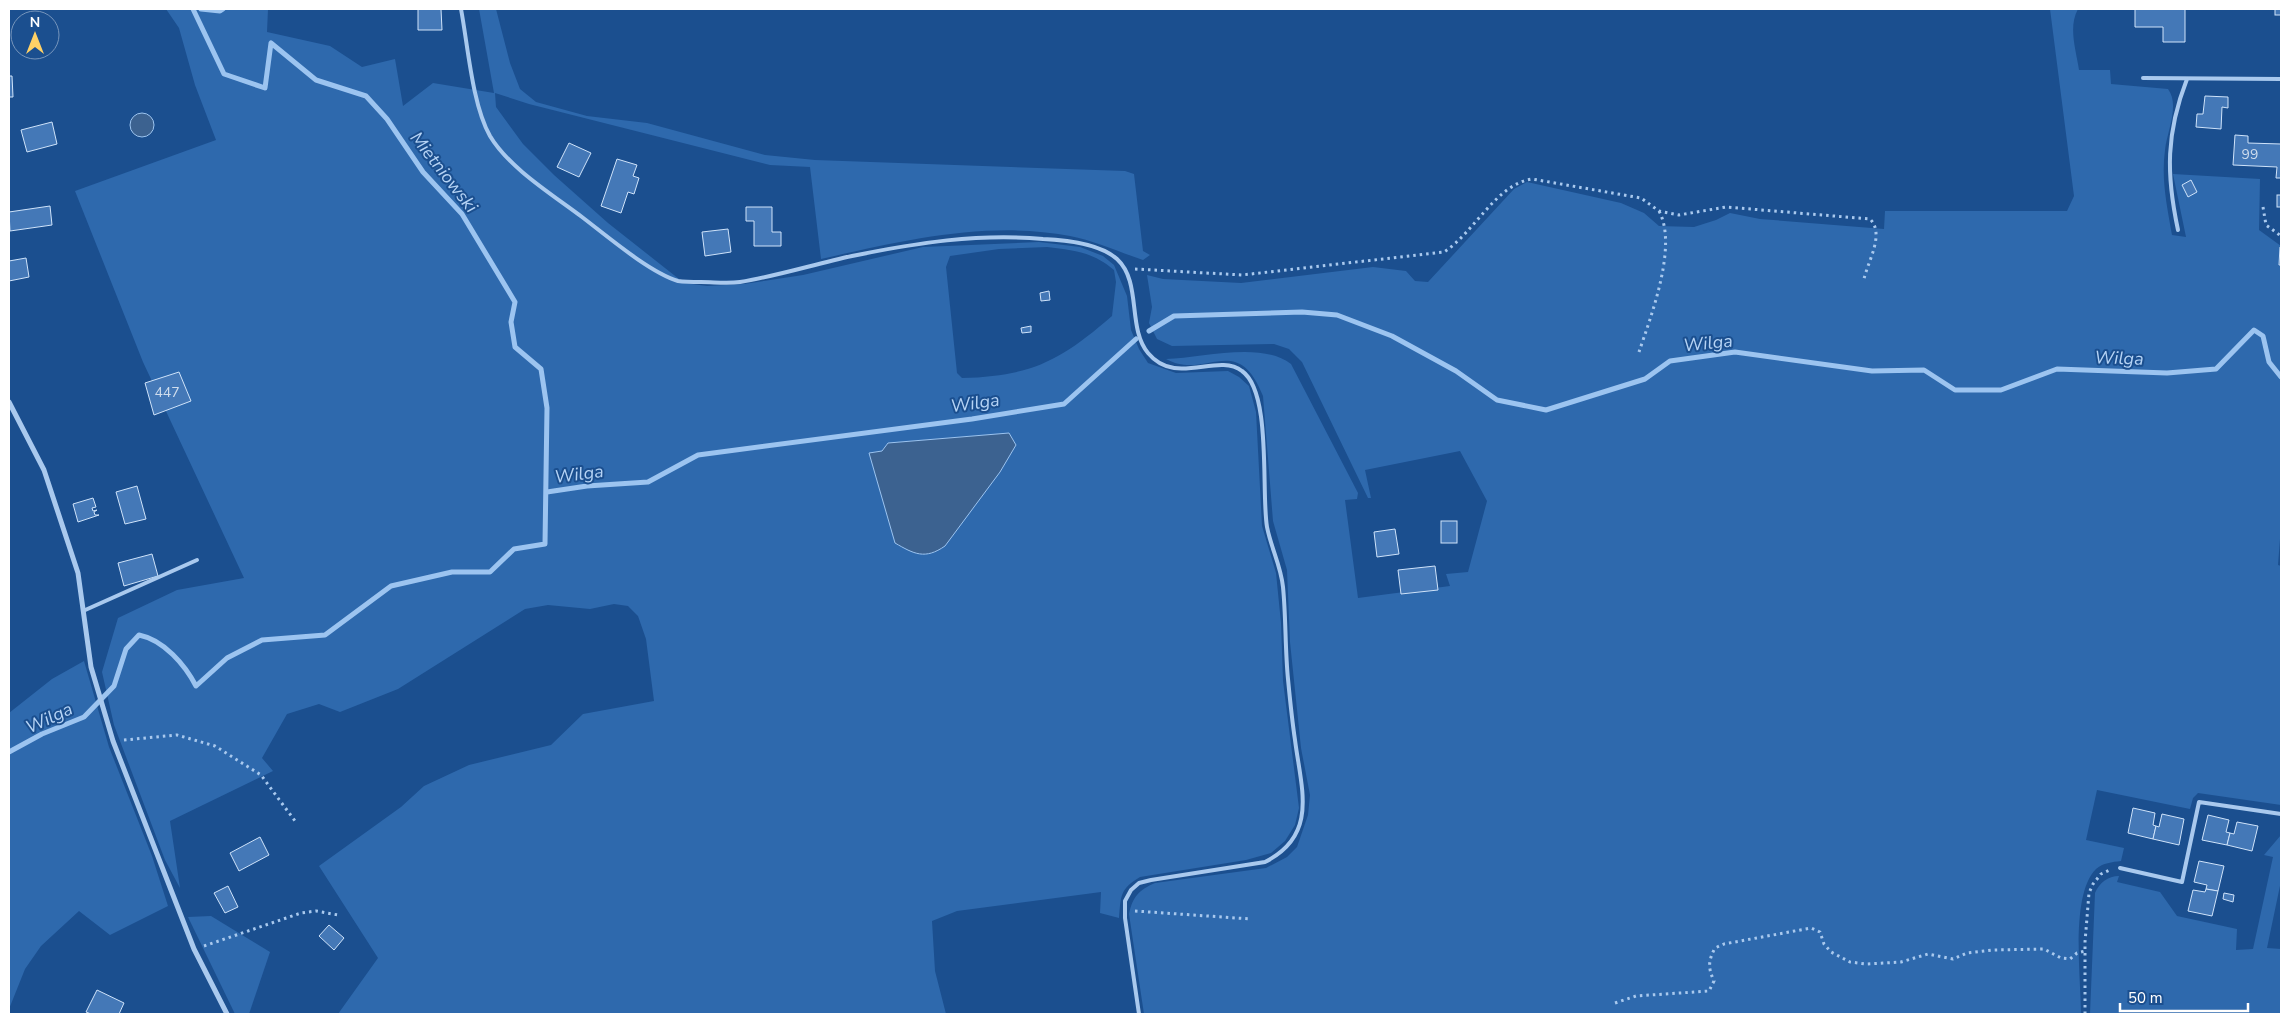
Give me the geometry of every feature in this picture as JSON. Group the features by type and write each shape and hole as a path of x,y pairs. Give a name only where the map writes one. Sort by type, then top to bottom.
{"street":[{"path":"9,402 44,470 78,573 91,667 113,741 194,949 227,1014"}],"lane":[{"path":"461,9 479,110 491,138 519,168 584,219 654,269 680,281 736,283 927,242 982,237 1033,238 1082,244 1117,260 1124,270 1147,352 1160,362 1189,370 1229,365 1243,371 1252,381 1258,400 1268,528 1283,586 1288,674 1295,742 1304,793 1303,811 1299,828 1292,842 1278,856 1265,862 1139,883 1131,890 1125,901 1125,907 1139,1014"},
{"path":"2143,78 2281,79"},
{"path":"2178,230 2170,192 2169,146 2180,98 2187,79"},
{"path":"83,611 197,560"},
{"path":"2120,868 2182,882 2199,802 2281,814"}],"path":[{"path":"1124,270 1145,268 1182,273 1242,275 1444,252 1458,242 1507,189 1522,181 1532,179 1641,198 1659,211 1679,215 1726,207 1870,219 1875,224 1876,234 1864,279"},
{"path":"2263,207 2266,225 2281,236"},
{"path":"1639,352 1664,275 1664,221 1659,211"},
{"path":"113,741 177,735 215,746 260,775 295,822"},
{"path":"2084,1014 2085,951 2091,888 2101,874 2109,869 2120,868"},
{"path":"1125,907 1136,911 1251,919"},
{"path":"194,949 301,913 316,911 338,915"},
{"path":"1615,1002 1636,996 1709,991 1714,982 1709,972 1708,960 1714,948 1811,928 1820,932 1824,944 1831,952 1850,962 1866,964 1901,962 1928,954 1953,959 1967,953 1992,950 2044,949 2061,958 2070,959 2077,953 2085,951"}],"shaded area":[{"path":"166,9 268,9 267,32 330,46 362,67 395,59 403,106 433,83 494,93 479,9 496,9 510,63 520,89 536,102 587,116 647,123 765,155 815,160 1125,171 1134,174 1143,251 1150,255 1143,260 1070,236 1007,230 945,235 821,259 810,167 770,165 529,104 495,93 496,107 523,144 554,175 608,223 684,283 707,286 744,284 803,275 923,247 1039,242 1080,247 1103,256 1114,265 1127,296 1131,330 1139,349 1148,363 1176,373 1228,371 1239,377 1249,386 1256,412 1262,526 1276,573 1281,623 1283,681 1299,808 1295,825 1285,841 1271,853 1246,860 1140,877 1125,889 1120,904 1119,918 1100,913 1101,892 957,911 932,921 935,971 946,1014 338,1014 378,958 319,866 401,807 424,786 469,765 551,745 583,714 654,701 646,639 638,616 628,606 614,604 590,609 548,605 525,609 398,689 340,712 319,704 287,714 262,758 273,771 170,821 180,888 165,860 114,725 102,672 118,618 177,590 244,578 143,362 75,191 216,140 195,85 179,28","holes":["1047,247 1074,251 1090,256 1114,270 1116,282 1112,316 1076,344 1044,363 1008,374 962,378 957,373 946,267 950,256 999,249","1009,433 1016,445 945,546 889,520 870,453 882,451 888,443"]},
{"path":"2050,9 2078,9 2073,31 2079,70 2110,70 2111,84 2168,89 2173,103 2173,111 2165,150 2164,171 2165,192 2172,235 2186,237 2173,174 2260,179 2259,230 2281,246 2281,526 2278,565 2281,566 2281,805 2198,793 2193,798 2190,809 2097,790 2086,840 2124,848 2121,861 2111,862 2096,869 2088,881 2083,898 2079,938 2081,1014 1144,1014 1129,914 1132,903 1138,894 1155,883 1266,868 1287,857 1297,847 1308,815 1310,795 1301,748 1290,642 1287,570 1273,521 1263,396 1253,376 1242,365 1231,361 1194,365 1181,364 1166,359 1248,352 1264,353 1278,357 1291,364 1358,493 1357,499 1345,500 1358,598 1450,586 1446,574 1468,572 1487,501 1460,451 1365,470 1371,498 1368,498 1302,362 1289,349 1274,344 1172,346 1157,339 1149,323 1152,307 1147,275 1163,279 1241,283 1373,267 1406,271 1415,281 1428,282 1514,189 1527,182 1621,203 1644,213 1659,226 1694,227 1730,213 1760,219 1884,229 1885,211 2067,211 2074,196"},
{"path":"142,113 150,117 154,125 150,133 142,137 134,133 130,125 134,117"},
{"path":"1009,433 1016,445 1000,472 945,546 931,553 920,554 895,543 869,453 882,451 888,443"},
{"path":"84,661 109,747 152,856 168,906 110,935 79,911 41,946 25,969 9,1009 9,713 52,679"},
{"path":"2281,835 2281,881 2267,948 2281,949 2281,1014 2090,1014 2095,893 2101,883 2111,877 2119,876 2117,882 2160,892 2177,916 2237,929 2236,950 2253,949 2273,857 2264,855"},
{"path":"211,916 270,952 249,1014 235,1014 188,917"}],"building":[{"path":"418,9 441,9 442,30 418,30"},
{"path":"2135,9 2185,9 2185,42 2163,42 2163,27 2135,27"},
{"path":"2275,9 2281,9 2281,15 2275,15"},
{"path":"9,76 12,76 13,97 9,97"},
{"path":"2205,96 2228,97 2228,108 2222,107 2221,129 2196,127 2197,114 2203,114"},
{"path":"52,122 57,144 27,152 21,130"},
{"path":"2235,135 2248,136 2248,143 2281,144 2281,178 2276,178 2277,167 2233,165"},
{"path":"569,143 591,153 579,177 557,167"},
{"path":"617,159 637,165 633,176 639,178 634,194 628,192 621,213 601,206"},
{"path":"2191,180 2197,192 2188,197 2182,185"},
{"path":"2277,195 2281,195 2281,207 2277,207"},
{"path":"50,206 52,225 10,231 9,212"},
{"path":"746,207 772,207 772,232 781,232 781,246 754,246 754,221 746,221"},
{"path":"728,229 731,252 705,256 702,232"},
{"path":"2280,247 2281,265 2279,265"},
{"path":"26,258 29,277 9,281 9,261"},
{"path":"1049,291 1050,300 1041,301 1040,293"},
{"path":"1031,326 1031,332 1022,333 1021,328"},
{"path":"179,372 191,401 154,415 145,383"},
{"path":"137,486 146,519 125,524 116,492"},
{"path":"93,498 96,507 92,508 93,511 97,510 94,512 95,515 99,515 78,522 73,504"},
{"path":"1441,521 1457,521 1457,543 1441,543"},
{"path":"1395,529 1399,554 1377,557 1374,532"},
{"path":"152,554 158,576 124,586 118,563"},
{"path":"1435,566 1438,590 1401,594 1398,570"},
{"path":"2133,808 2155,813 2153,825 2156,826 2153,839 2128,833"},
{"path":"2162,814 2184,819 2179,845 2153,839 2156,826 2159,827"},
{"path":"2208,815 2229,820 2226,832 2230,833 2227,845 2202,840"},
{"path":"2237,822 2258,826 2252,851 2227,845 2230,833 2234,834"},
{"path":"260,837 269,855 239,871 230,853"},
{"path":"2199,861 2224,866 2218,891 2206,889 2207,885 2194,882"},
{"path":"228,886 238,907 225,913 214,893"},
{"path":"2206,889 2218,891 2212,916 2188,911 2193,890 2205,892"},
{"path":"2224,893 2234,895 2233,902 2223,899"},
{"path":"329,925 344,938 334,950 319,936"},
{"path":"97,990 124,1003 119,1014 91,1014 86,1012"}],"waterway":[{"name":"Mietniowski","path":"9,752 42,734 84,717 114,686 126,649 139,635 157,642 173,654 196,686 227,658 262,640 325,635 391,586 452,572 490,572 514,549 545,544 547,408 541,369 515,347 511,322 515,302 462,214 423,172 387,119 366,96 316,80 271,43 265,88 224,74 193,9"},
{"name":"Mietniowski","path":"201,9 220,11 223,9"},
{"name":"Wilga","path":"1149,331 1174,316 1302,312 1337,315 1392,336 1456,371 1497,400 1546,410 1645,379 1670,361 1735,352 1872,371 1924,370 1955,390 2001,390 2057,369 2167,373 2216,369 2254,330 2263,336 2269,362 2281,377"},
{"name":"Wilga","path":"547,492 587,486 648,482 698,455 972,419 1064,404 1136,339"}]}
